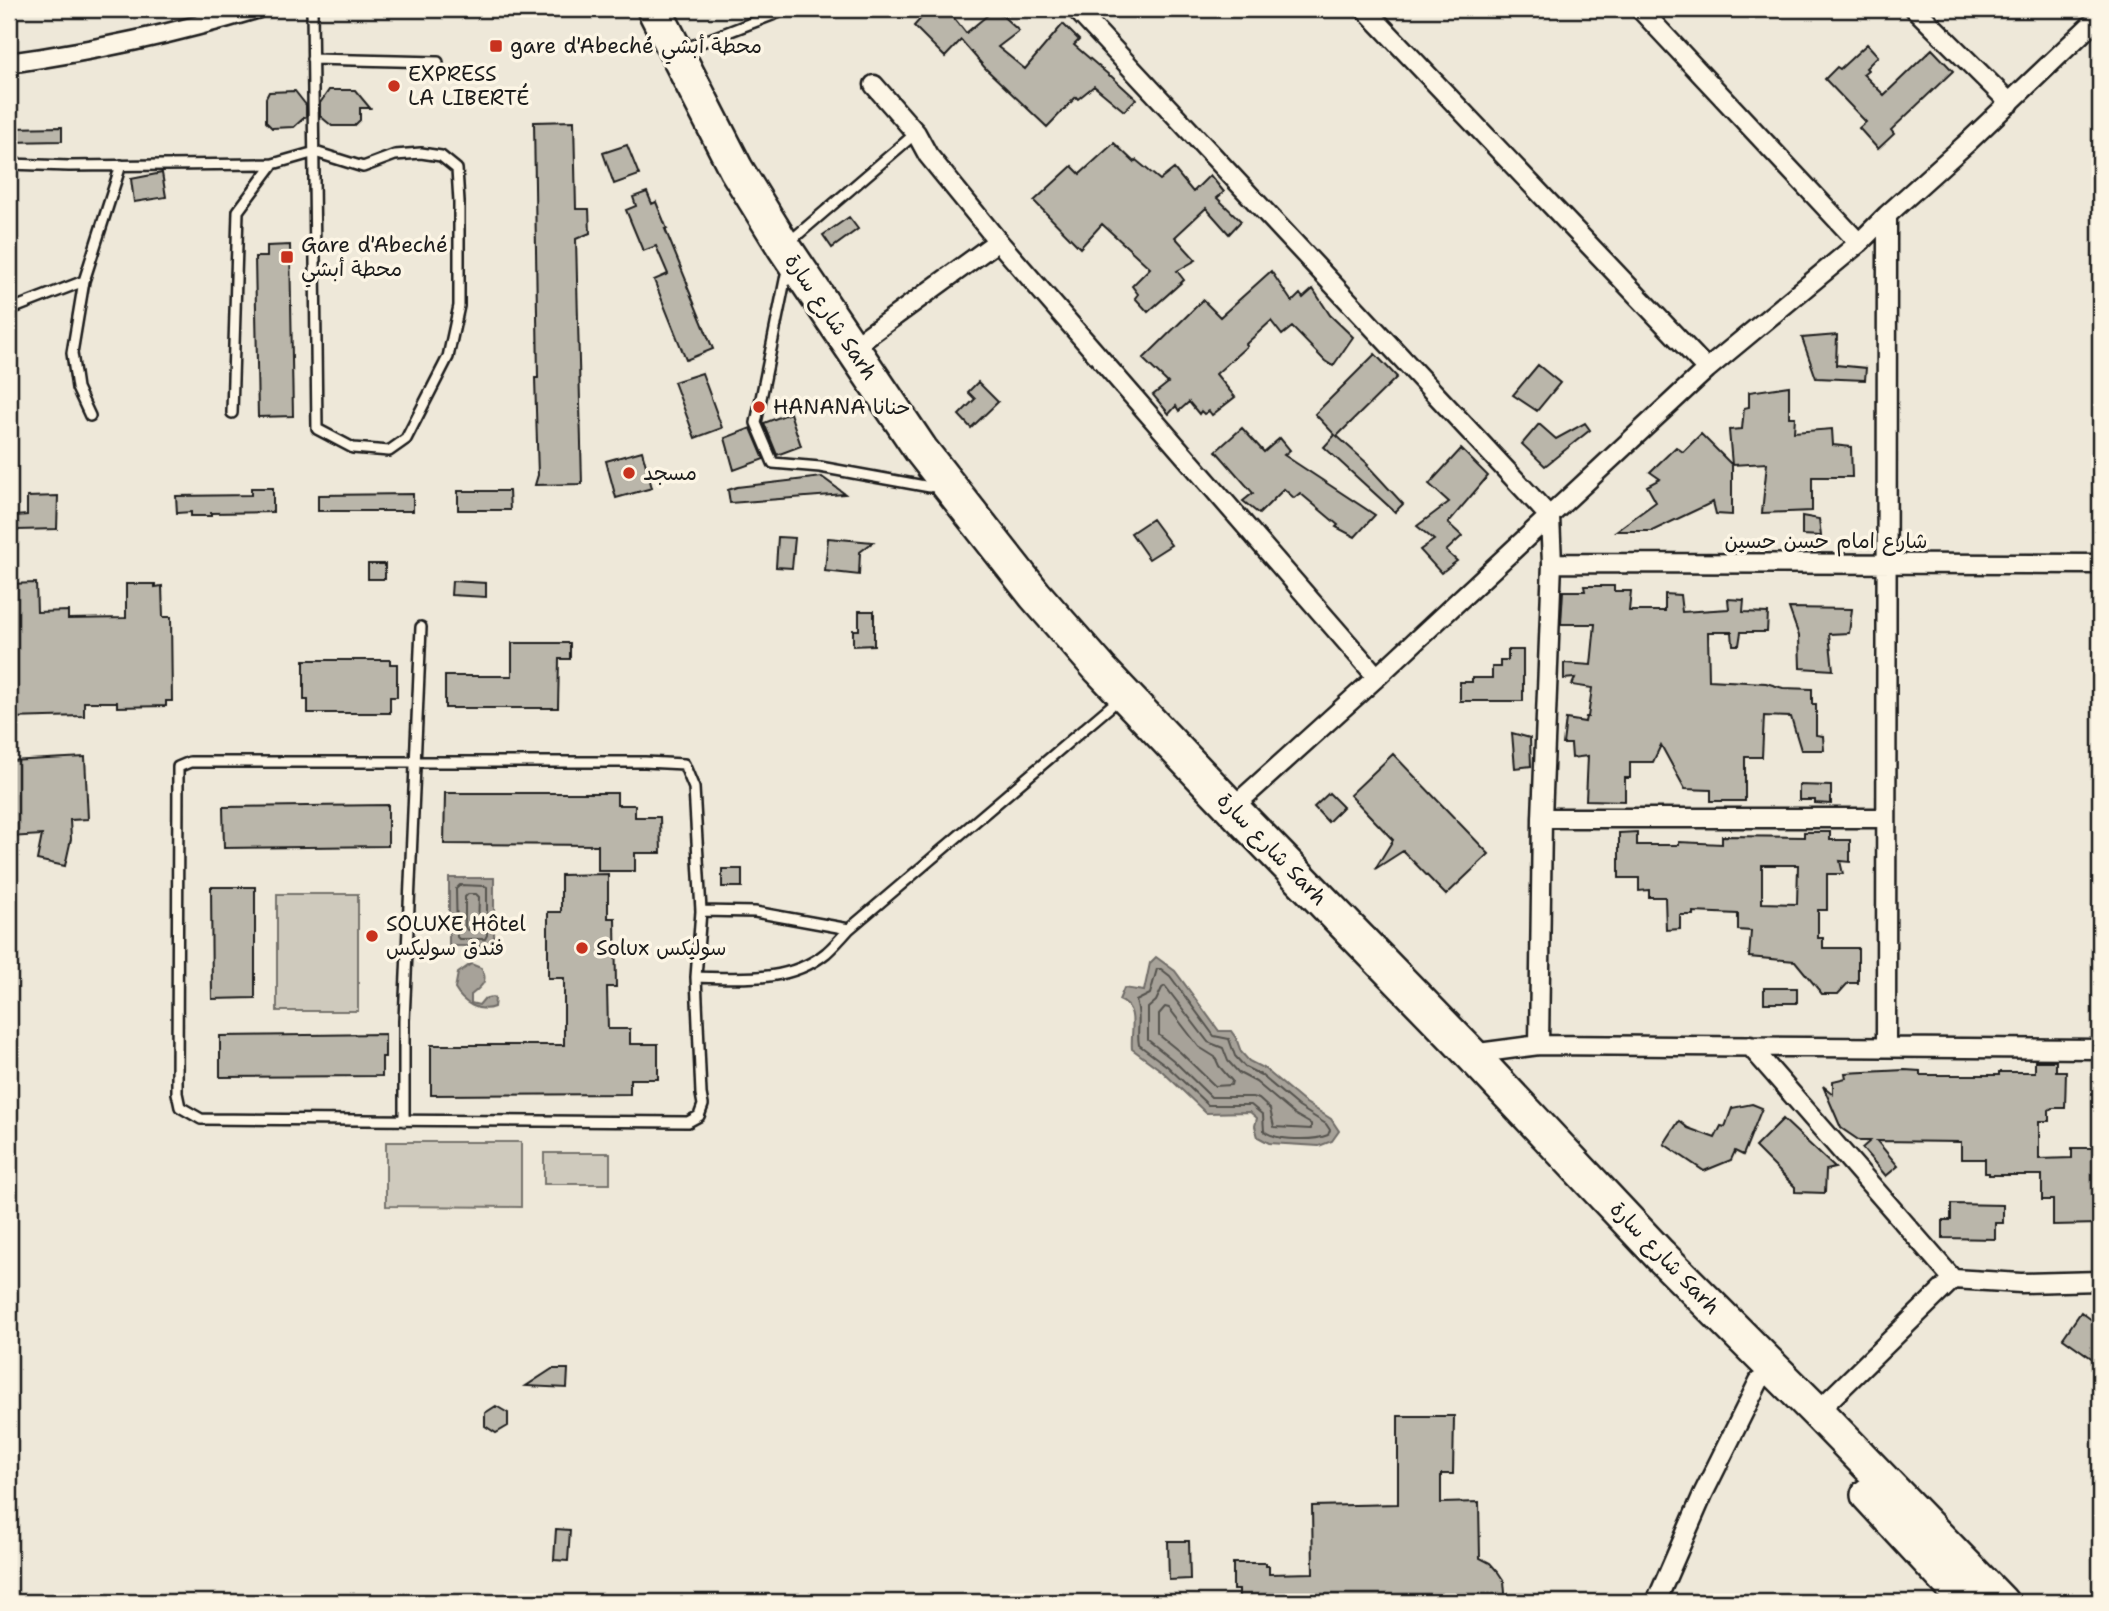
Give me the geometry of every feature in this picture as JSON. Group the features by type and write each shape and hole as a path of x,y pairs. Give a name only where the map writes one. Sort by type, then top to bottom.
{"highway":[{"name":"شارع سارة Sarh","path":"640,9 731,183 785,261 930,487 1018,600 1215,821 1830,1454 1967,1602"},
{"name":"شارع سارة Sarh","path":"654,9 785,261 851,348 921,450 1035,596 1100,670 1471,1054 1659,1254 2001,1602"}],"street":[{"path":"9,63 81,53 187,30 256,9"},
{"path":"1076,9 1549,517 1552,563 1542,818 1539,1045"},
{"path":"1365,9 1707,369"},
{"path":"1640,9 1860,243"},
{"path":"1915,9 2010,103"},
{"path":"1232,808 1377,677 1707,369 1860,243 2100,16"},
{"path":"874,85 916,133 928,155 998,241 1377,677"},
{"path":"1886,1047 1887,215"},
{"path":"851,348 998,241"},
{"name":"شارع امام حسن حسين","path":"1552,563 2100,564"},
{"path":"1542,818 1886,818"},
{"path":"1471,1054 1539,1045 2100,1049"},
{"path":"1750,1046 1953,1279 2021,1283 2100,1281"},
{"path":"1817,1412 1953,1279"},
{"path":"1656,1602 1703,1494 1759,1381"}],"lane":[{"path":"9,164 273,164 315,152 363,167 395,155 421,153 442,156 457,169 459,306 448,357 406,439 388,451 353,448 317,429 315,152 312,9"},
{"path":"676,52 788,9"},
{"path":"312,59 438,62"},
{"path":"916,133 785,261 756,423 774,463 820,467 930,487"},
{"path":"232,413 238,211 273,164"},
{"path":"90,416 77,388 72,353 84,281 121,165"},
{"path":"9,310 84,281"},
{"path":"404,1121 404,1021 421,627"},
{"path":"696,977 758,979 801,969 825,953 849,929 1111,706"},
{"path":"190,762 684,764 694,788 701,911 696,977 703,1105 699,1116 688,1122 201,1119 180,1107 177,1093 178,767 190,762"},
{"path":"701,911 755,912 849,929"}],"shaded area":[{"path":"277,894 358,894 358,1011 277,1011"},
{"path":"386,1142 521,1142 521,1207 386,1206"},
{"path":"544,1153 610,1153 610,1184 544,1184"}],"water":[{"path":"449,878 494,878 494,946 449,946"},
{"path":"1156,957 1175,971 1219,1031 1231,1031 1241,1052 1249,1061 1265,1069 1303,1101 1331,1119 1339,1131 1332,1141 1319,1146 1269,1143 1258,1137 1255,1126 1257,1118 1250,1112 1206,1113 1162,1071 1132,1049 1132,1014 1126,1004 1119,1000 1124,988 1144,991 1150,963"},
{"path":"471,964 481,968 485,977 483,984 471,995 471,1003 479,1005 484,999 492,997 495,999 494,1007 483,1009 472,1006 462,999 455,989 458,973"}],"building":[{"path":"929,9 947,9 966,33 995,9 1019,31 998,47 1025,69 1063,24 1079,40 1074,45 1136,99 1124,111 1094,86 1078,99 1076,97 1047,127 986,69 961,40 945,57 914,26"},
{"path":"1867,44 1878,56 1863,74 1884,95 1932,49 1953,71 1891,130 1894,134 1878,149 1859,128 1866,122 1825,79"},
{"path":"329,90 355,90 370,108 360,108 360,120 354,126 332,126 320,116 320,103"},
{"path":"295,91 306,105 306,116 294,127 272,128 266,122 266,98 269,92"},
{"path":"574,121 576,209 589,209 590,233 576,239 582,484 535,485 538,475 535,378 538,378 534,122"},
{"path":"62,127 62,141 9,142 9,128"},
{"path":"1114,143 1134,162 1136,160 1160,180 1174,169 1193,192 1210,175 1224,192 1217,198 1241,221 1229,234 1206,208 1175,237 1196,260 1177,271 1184,280 1148,312 1135,298 1138,294 1132,286 1150,268 1102,224 1080,248 1034,201 1072,166 1080,174"},
{"path":"627,145 639,175 614,184 603,153"},
{"path":"162,173 166,197 134,202 131,179"},
{"path":"647,192 652,204 656,202 713,349 686,360 654,280 668,274 656,246 643,251 626,210 636,206 633,197"},
{"path":"849,217 858,229 832,248 823,235"},
{"path":"290,245 293,416 258,417 255,257 267,257 267,246"},
{"path":"1271,271 1292,302 1300,294 1303,298 1313,289 1330,315 1353,337 1333,366 1292,327 1282,335 1271,321 1216,374 1235,397 1212,415 1209,411 1204,414 1201,411 1199,414 1189,402 1179,411 1176,406 1169,414 1153,395 1168,383 1143,359 1203,300 1220,317"},
{"path":"1837,335 1836,365 1866,368 1865,380 1816,378 1802,338"},
{"path":"1375,354 1397,377 1337,436 1368,464 1403,504 1395,512 1324,447 1335,435 1315,414"},
{"path":"1538,365 1560,383 1537,411 1513,395"},
{"path":"702,373 722,428 695,438 674,382"},
{"path":"978,382 998,402 971,428 959,415 975,399 968,392"},
{"path":"1789,386 1789,417 1795,417 1794,432 1832,429 1833,445 1851,447 1852,477 1812,477 1812,511 1762,513 1767,463 1732,465 1729,430 1742,429 1744,408 1749,407 1749,392"},
{"path":"790,413 801,446 777,455 764,423"},
{"path":"1585,423 1590,430 1545,466 1522,444 1539,424 1556,439"},
{"path":"751,428 764,459 734,470 725,438"},
{"path":"1242,428 1264,452 1280,438 1290,450 1284,455 1375,515 1355,537 1336,527 1338,525 1300,493 1294,498 1284,489 1259,514 1243,501 1253,493 1216,451"},
{"path":"1701,434 1732,465 1732,515 1716,514 1713,502 1652,531 1616,531 1656,502 1647,486 1660,479 1650,472 1676,447 1683,452"},
{"path":"1461,449 1488,476 1448,523 1462,536 1446,551 1457,561 1441,573 1420,550 1434,540 1417,526 1449,502 1429,484"},
{"path":"642,451 652,488 616,498 606,461"},
{"path":"822,477 845,494 730,503 728,490 737,487"},
{"path":"251,488 273,488 273,512 211,513 211,516 191,516 191,512 177,513 176,496 251,495"},
{"path":"458,491 509,491 510,510 458,510"},
{"path":"413,494 413,511 318,511 318,495"},
{"path":"58,496 57,529 17,530 16,516 27,515 27,497"},
{"path":"1802,516 1819,519 1821,536 1802,535"},
{"path":"1152,519 1171,545 1149,559 1131,533"},
{"path":"778,537 795,538 792,568 776,567"},
{"path":"828,538 873,542 860,552 859,575 825,571"},
{"path":"368,564 385,564 385,579 368,579"},
{"path":"452,581 486,583 486,597 451,595"},
{"path":"36,583 37,612 68,611 68,619 126,618 126,584 162,586 163,617 171,617 172,701 166,701 166,706 117,707 117,702 84,702 84,716 9,718 9,584"},
{"path":"1584,586 1614,586 1614,591 1631,591 1629,611 1665,611 1665,594 1680,595 1682,612 1729,609 1728,599 1744,600 1743,612 1768,613 1767,632 1741,632 1739,645 1733,645 1732,632 1708,632 1709,680 1812,689 1812,704 1816,704 1816,735 1823,736 1824,750 1801,750 1791,717 1764,716 1762,757 1745,757 1745,801 1711,801 1711,790 1685,789 1661,745 1653,762 1630,762 1630,778 1625,778 1625,801 1586,800 1588,756 1572,758 1571,744 1563,744 1566,719 1585,722 1588,717 1592,688 1572,685 1575,678 1564,679 1564,663 1591,665 1595,624 1561,624 1563,591 1585,591"},
{"path":"1789,608 1852,609 1849,633 1829,634 1833,670 1800,668 1799,636"},
{"path":"859,611 874,611 874,645 853,646 853,630 859,630"},
{"path":"512,643 570,643 570,659 559,659 558,708 445,708 445,676 512,676"},
{"path":"1508,650 1523,650 1523,701 1460,701 1460,682 1472,682 1472,678 1492,678 1492,667 1500,667 1500,660 1508,660"},
{"path":"304,660 390,660 390,664 397,664 397,697 390,697 390,713 308,713 308,700 304,700"},
{"path":"1512,733 1530,738 1531,766 1515,768"},
{"path":"1393,754 1489,854 1446,895 1403,851 1375,869 1393,840 1350,795"},
{"path":"85,757 88,819 70,820 71,839 65,866 37,860 42,835 9,837 9,761"},
{"path":"1799,785 1831,786 1831,804 1799,800"},
{"path":"445,793 617,793 617,805 635,805 635,817 660,817 661,853 635,853 635,871 598,871 598,845 444,844"},
{"path":"1329,793 1343,807 1328,822 1314,807"},
{"path":"388,805 388,846 224,848 223,807"},
{"path":"1637,832 1637,845 1679,845 1679,842 1722,844 1722,836 1804,837 1804,832 1830,832 1830,840 1850,840 1850,862 1840,861 1843,874 1827,874 1827,910 1818,910 1818,938 1823,938 1823,948 1858,948 1858,983 1848,983 1838,994 1822,994 1795,961 1749,957 1751,931 1738,930 1738,914 1693,912 1693,915 1680,915 1680,929 1666,930 1665,897 1649,897 1649,890 1639,891 1639,878 1619,878 1619,833","holes":["1762,865 1798,865 1797,904 1762,903"]},
{"path":"722,869 742,869 742,887 722,887"},
{"path":"608,874 608,918 615,918 616,987 607,987 608,1029 630,1029 630,1044 658,1044 658,1079 630,1079 630,1094 431,1095 431,1045 564,1045 564,978 548,978 548,912 561,912 561,875"},
{"path":"211,887 255,887 255,998 212,999"},
{"path":"1764,988 1797,988 1797,1003 1764,1003"},
{"path":"385,1034 382,1076 220,1077 220,1036"},
{"path":"2035,1061 2056,1061 2056,1071 2066,1071 2065,1108 2052,1108 2049,1110 2049,1121 2039,1121 2039,1159 2072,1158 2072,1148 2100,1148 2100,1224 2053,1225 2053,1200 2042,1200 2042,1175 1989,1175 1985,1173 1985,1159 1961,1159 1961,1142 1877,1141 1898,1166 1886,1176 1862,1148 1870,1141 1860,1141 1841,1128 1823,1086 1833,1094 1833,1081 1846,1078 1845,1073 1905,1070 1920,1071 1920,1075 1999,1075 1999,1072 2035,1072"},
{"path":"1752,1104 1762,1108 1743,1155 1735,1151 1731,1160 1704,1171 1664,1144 1679,1121 1688,1128 1715,1138 1721,1126 1725,1127 1732,1108"},
{"path":"1783,1119 1835,1168 1826,1170 1825,1193 1795,1192 1795,1187 1755,1147"},
{"path":"1951,1204 2003,1205 2003,1223 1995,1223 1995,1239 1943,1238 1943,1220 1951,1220"},
{"path":"2081,1312 2100,1326 2100,1364 2063,1338"},
{"path":"552,1369 568,1369 567,1388 526,1386"},
{"path":"496,1406 508,1413 508,1426 496,1433 485,1426 485,1413"},
{"path":"1398,1416 1454,1416 1453,1474 1441,1474 1441,1503 1479,1502 1480,1558 1490,1563 1504,1581 1503,1602 1239,1602 1239,1590 1233,1590 1233,1563 1266,1563 1266,1566 1269,1566 1269,1574 1313,1573 1312,1506 1398,1504"},
{"path":"556,1529 570,1530 568,1561 554,1560"},
{"path":"1168,1541 1189,1541 1190,1579 1169,1580"}],"place":[{"name":"gare d'Abeché محطة أبشي","path":"496,46"},
{"name":"EXPRESS LA LIBERTÉ","path":"394,86"},
{"name":"Gare d'Abeché محطة أبشي","path":"287,257"},
{"name":"HANANA حنانا","path":"759,407"},
{"name":"مسجد","path":"629,473"},
{"name":"SOLUXE Hôtel فندق سوليكس","path":"372,936"},
{"name":"Solux سوليكس","path":"582,948"}]}
